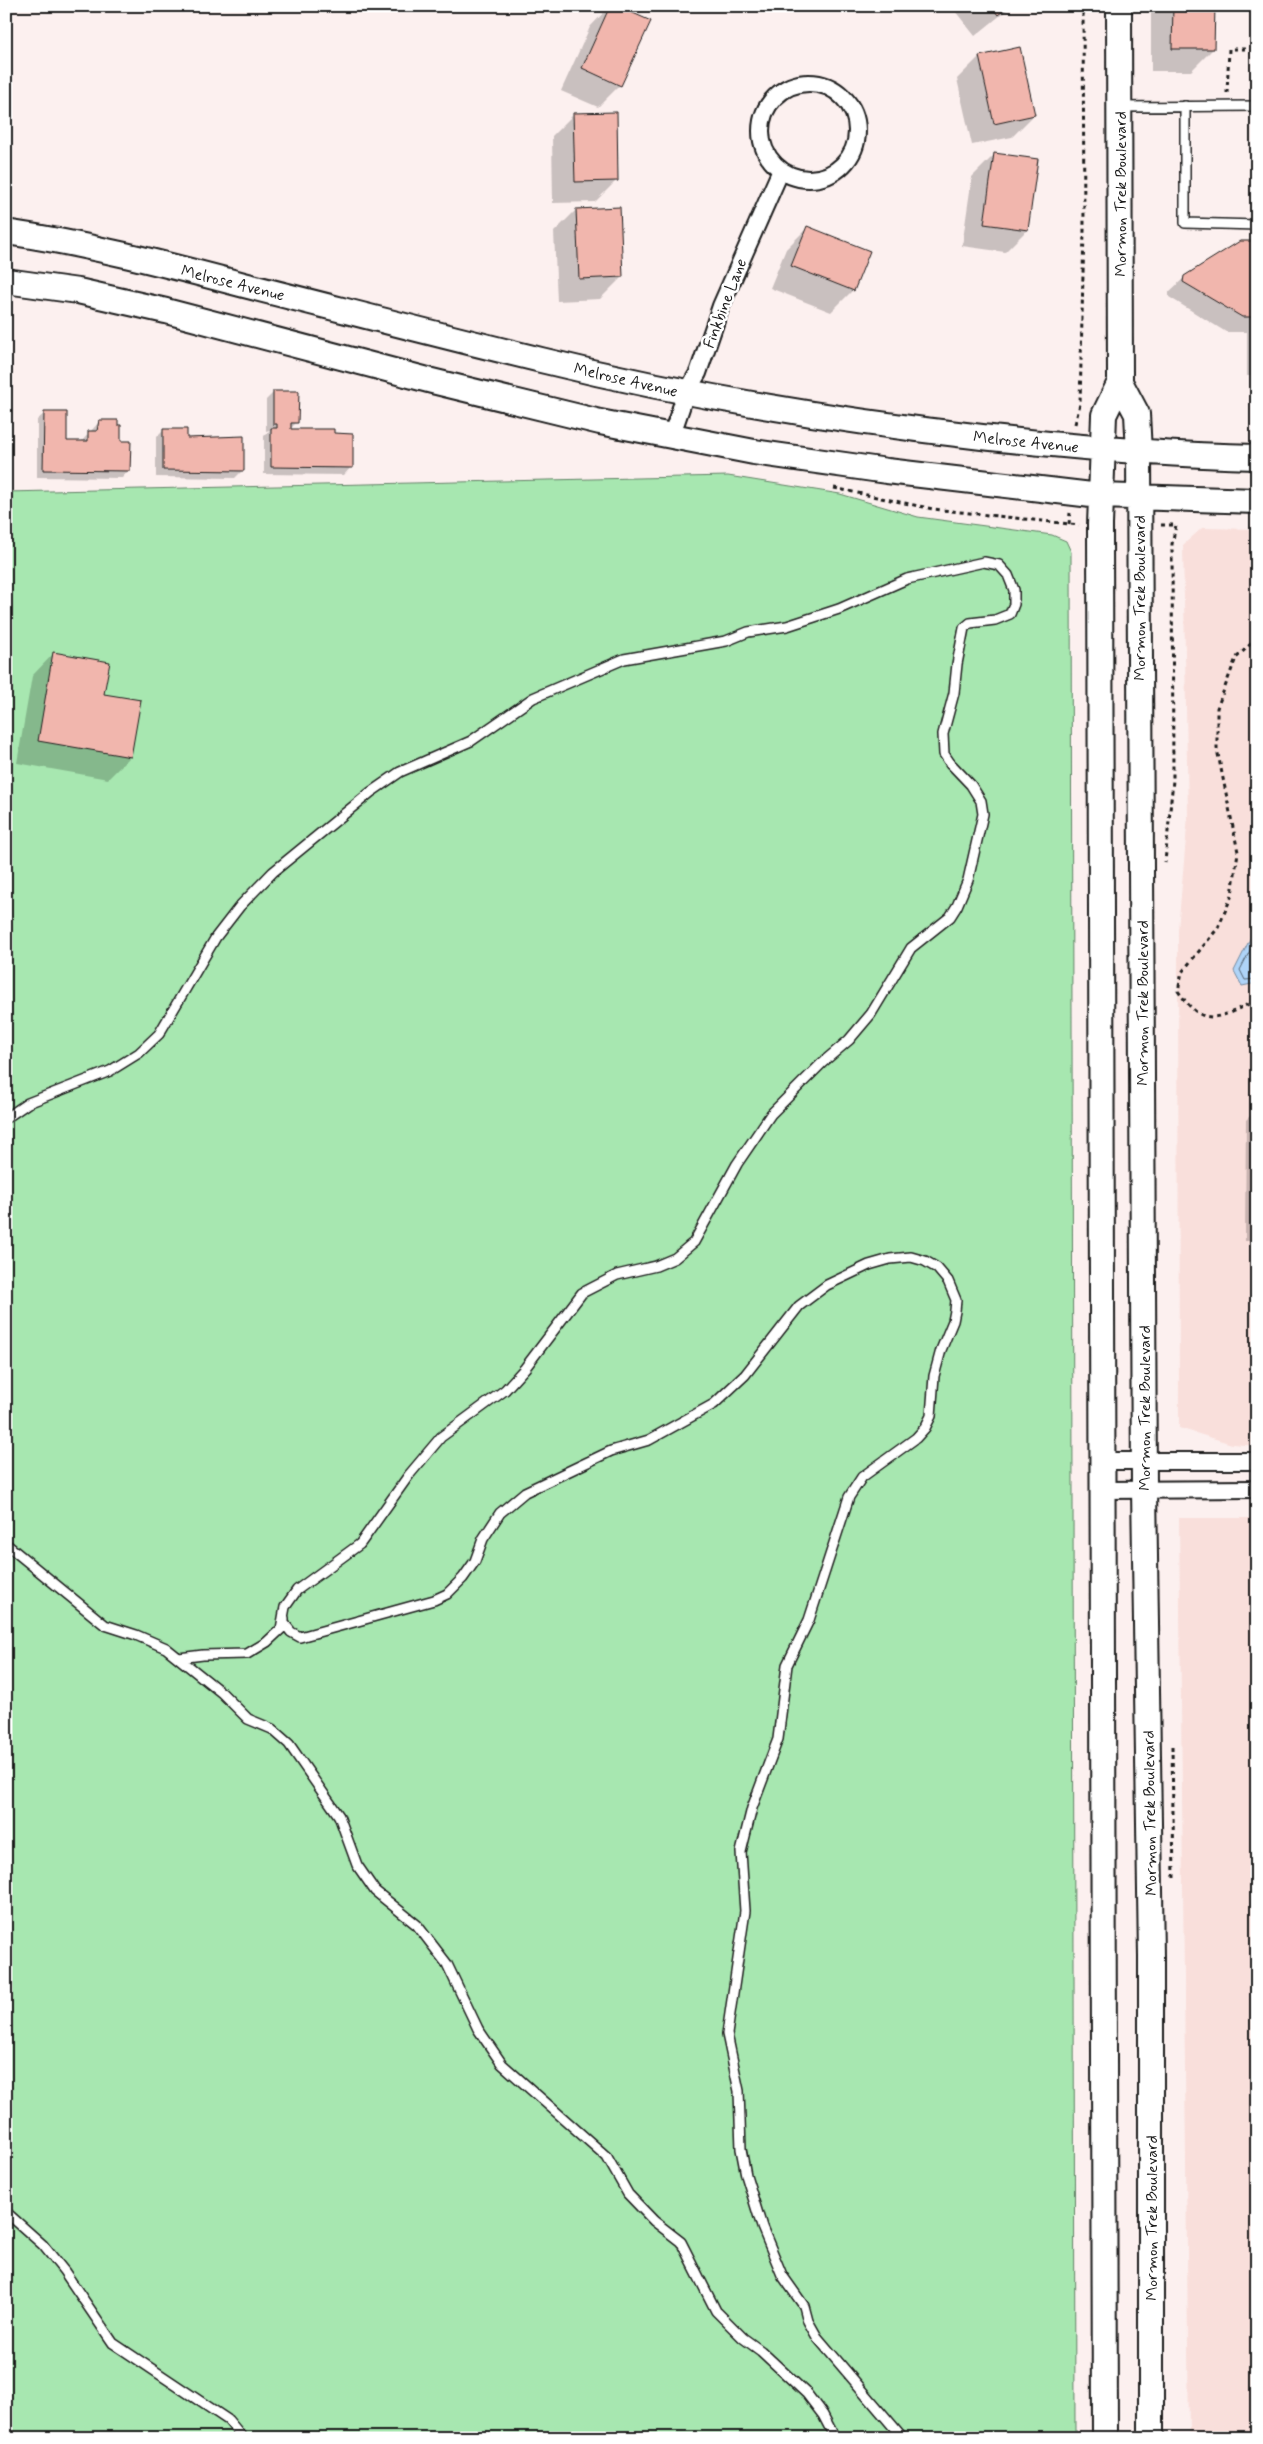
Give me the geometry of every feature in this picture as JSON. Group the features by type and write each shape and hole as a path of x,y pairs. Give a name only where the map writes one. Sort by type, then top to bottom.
{"main road":[{"name":"Mormon Trek Boulevard","path":"1105,2438 1100,496 1104,415 1120,382 1119,6"},
{"name":"Melrose Avenue","path":"6,232 129,255 542,361 686,393 888,426 1101,450 1257,456"},
{"path":"6,281 78,291 166,311 432,381 600,422 754,452 887,471 1100,496 1257,501"},
{"name":"Mormon Trek Boulevard","path":"1120,382 1137,414 1139,452 1144,1489 1151,1957 1151,2438"}],"street":[{"path":"797,84 822,84 834,89 847,102 856,118 855,141 846,162 832,173 815,178 803,178 781,170 768,155 760,136 765,110 773,98 786,88 797,84"},
{"name":"Finkbine Lane","path":"671,437 686,393 698,373 721,306 781,170"},
{"path":"1103,1461 1257,1461"},
{"path":"1103,1490 1257,1489"}],"lane":[{"path":"1185,106 1185,223 1257,225"},
{"path":"1120,107 1257,106"},
{"path":"6,1118 28,1103 110,1071 139,1053 159,1034 216,937 240,906 273,872 371,792 400,772 470,741 533,698 624,659 726,641 748,632 787,626 839,609 907,579 984,562 999,565 1008,575 1014,590 1014,604 1010,614 995,620 970,623 964,628 954,693 943,734 944,754 950,764 971,784 981,801 983,814 968,880 950,917 911,948 871,1014 850,1040 822,1063 771,1114 736,1164 694,1242 675,1258 656,1266 617,1275 582,1293 525,1368 505,1390 441,1438 409,1475 360,1544 297,1590 285,1607 281,1629 267,1642 247,1654 203,1655 179,1658"},
{"path":"285,1607 284,1623 291,1632 300,1637 434,1600 447,1594 475,1561 484,1539 500,1513 525,1492 611,1451 649,1440 714,1404 745,1375 799,1306 827,1285 843,1276 876,1263 890,1259 911,1257 937,1268 948,1281 956,1300 955,1311 934,1376 931,1416 925,1428 916,1438 862,1477 855,1486 840,1521 809,1620 787,1665 778,1739 752,1808 741,1852 746,1911 727,2034 739,2091 741,2149 746,2175 762,2227 782,2275 804,2306 808,2321 817,2337 904,2438"},
{"path":"6,1544 105,1625 136,1635 166,1648 222,1693 248,1719 272,1729 289,1744 340,1816 358,1865 375,1891 417,1925 447,1964 478,2029 502,2064 606,2157 628,2194 654,2221 681,2242 716,2311 743,2338 761,2350 807,2394 823,2415 835,2438"},
{"path":"6,2212 43,2245 64,2271 113,2343 228,2420 243,2438"}],"path":[{"path":"1076,416 1080,404 1083,250 1083,6"},
{"path":"1226,106 1229,49 1248,49"},
{"path":"834,488 933,509 1069,524"},
{"path":"1164,868 1173,780 1172,544 1176,525"},
{"path":"1257,638 1236,658 1217,708 1217,749 1238,852 1232,895 1218,928 1182,972 1178,991 1190,1010 1208,1018 1223,1016 1250,1003 1257,1003"}],"shaded area":[{"path":"1202,528 1257,529 1257,1446 1232,1444 1179,1428 1178,930 1188,815 1183,545"},
{"path":"1179,1518 1257,1518 1257,2438 1189,2438"}],"green space":[{"path":"728,476 840,494 918,517 1052,535 1066,541 1071,552 1075,2438 6,2438 6,492"}],"water":[{"path":"1257,925 1257,983 1242,986 1234,971"}],"building":[{"path":"610,6 617,6 651,21 621,86 582,68"},
{"path":"991,6 1009,6 998,15"},
{"path":"1173,6 1215,6 1214,49 1172,49"},
{"path":"1020,47 1035,115 994,124 979,56"},
{"path":"617,112 618,181 575,182 573,113"},
{"path":"994,153 1038,159 1028,230 984,224"},
{"path":"620,207 623,277 579,279 576,209"},
{"path":"807,226 870,251 854,291 791,266"},
{"path":"1240,241 1257,241 1257,317 1242,317 1183,282 1184,276"},
{"path":"6,381 9,381 9,417 6,417"},
{"path":"273,391 299,391 298,423 291,423 291,429 334,429 334,433 353,434 353,468 271,467 271,428 277,428 277,424 273,424"},
{"path":"44,412 67,412 67,441 88,441 88,431 97,431 99,420 118,420 118,425 121,425 121,441 131,441 130,471 43,470"},
{"path":"163,429 187,429 187,438 244,436 244,471 163,470"},
{"path":"53,652 110,662 104,694 141,700 131,757 38,741"}]}
